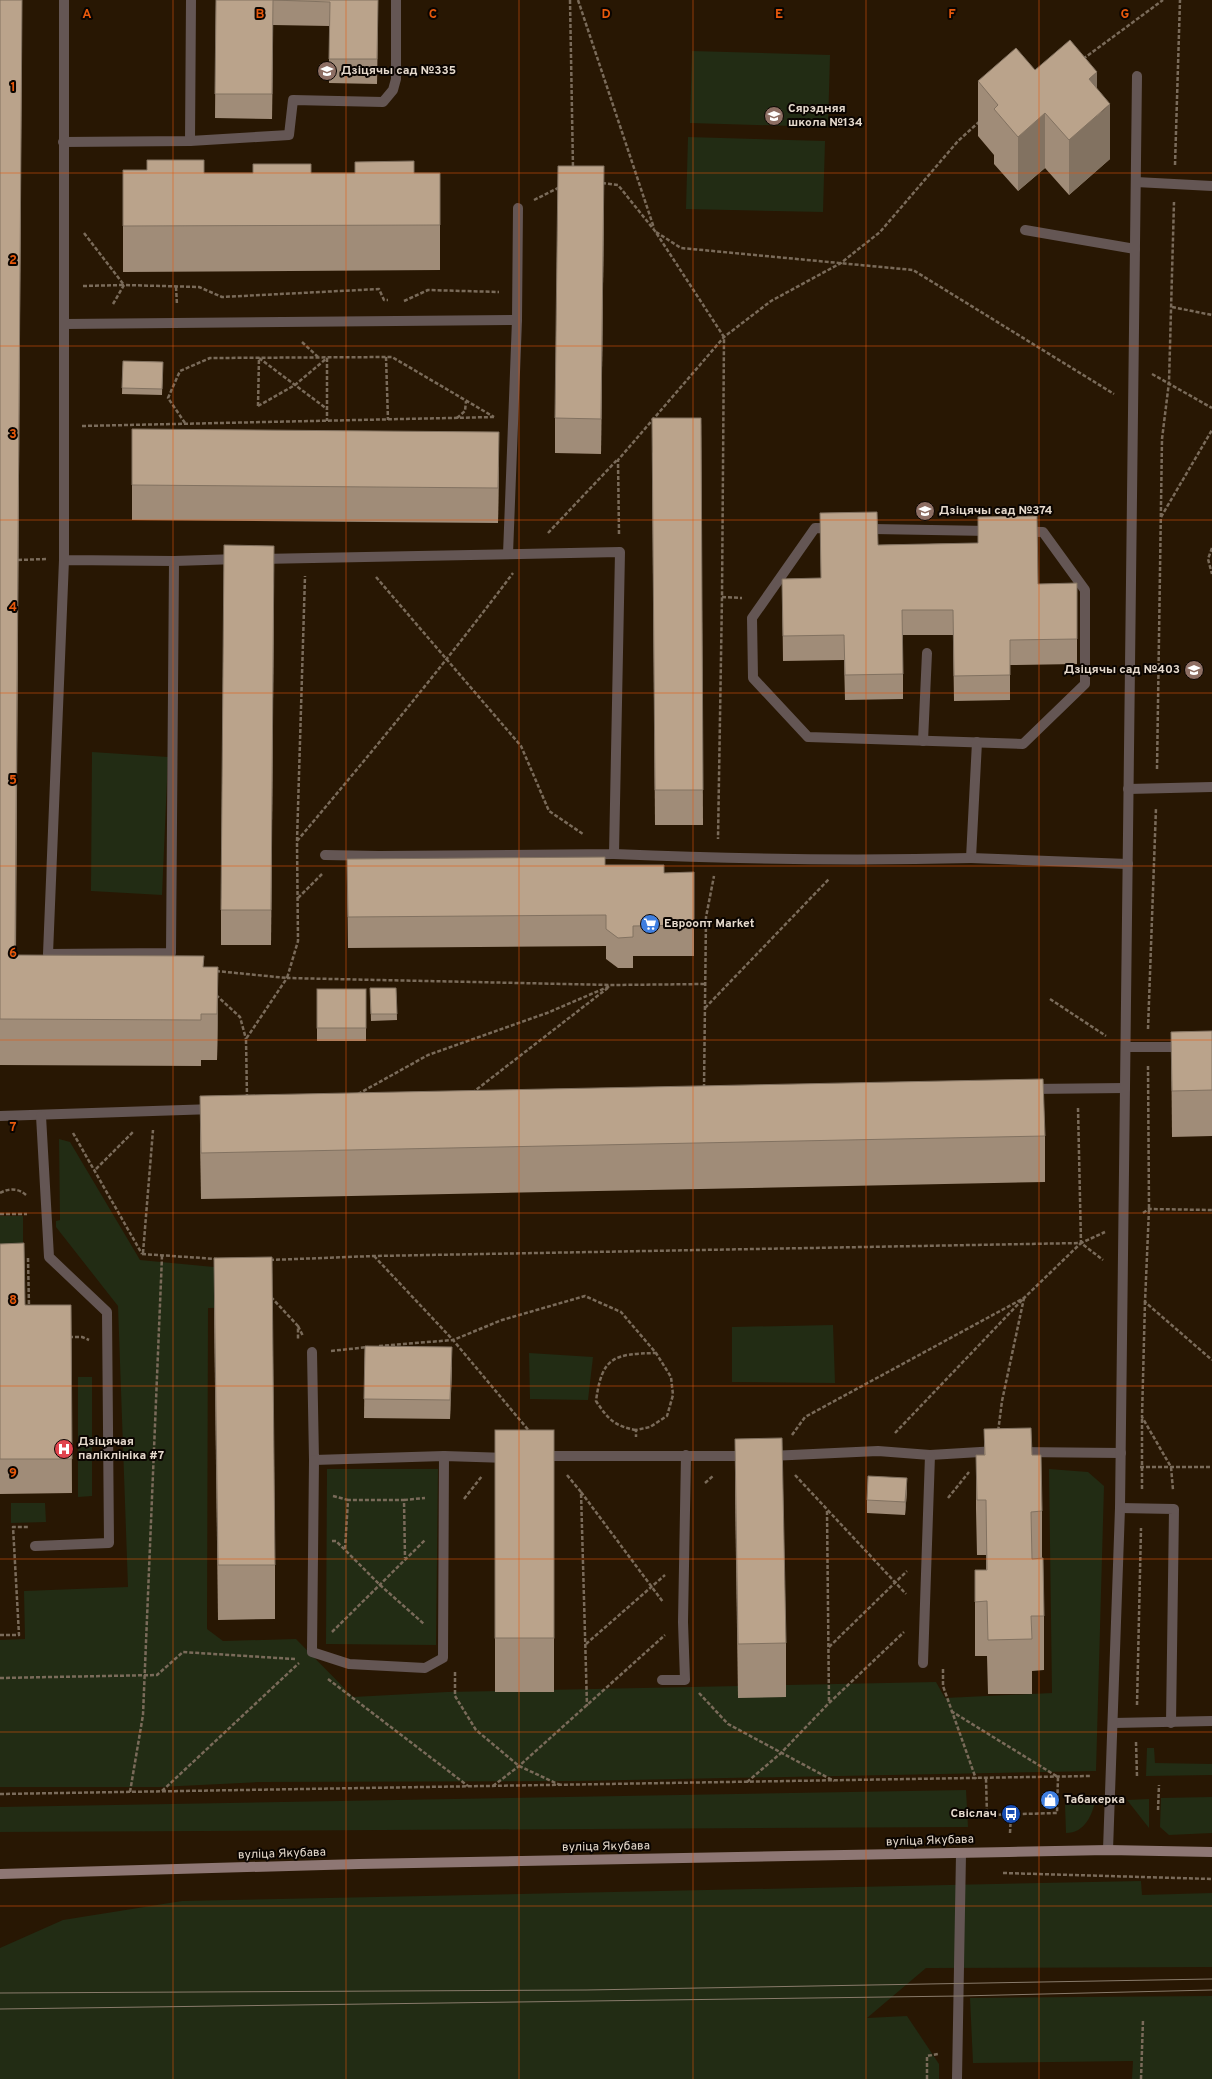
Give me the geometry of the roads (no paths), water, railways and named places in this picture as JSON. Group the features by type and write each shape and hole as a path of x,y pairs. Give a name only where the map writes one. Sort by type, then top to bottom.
{"main road":[{"name":"вуліца Якубава","path":"0,1874 359,1864 961,1854 1108,1850 1212,1852"}],"lane":[{"path":"64,0 64,560 48,954 171,953 174,561"},
{"path":"190,141 191,0"},
{"path":"63,142 190,141 289,135 293,100 383,102 393,90 396,79 396,0"},
{"path":"1108,1850 1121,1453 1137,76"},
{"path":"1136,182 1212,186"},
{"path":"508,554 517,320 518,208"},
{"path":"1025,230 1135,248"},
{"path":"65,324 517,320"},
{"path":"815,528 1043,532 1085,590 1085,684 1023,744 977,742 808,737 754,678 752,618 815,528"},
{"path":"64,560 174,561 620,552 614,854"},
{"path":"924,740 927,652"},
{"path":"971,858 977,742"},
{"path":"1128,790 1156,787 1212,786"},
{"path":"325,855 614,854 717,859 846,861 971,858 1128,864"},
{"path":"1126,1047 1191,1046"},
{"path":"1018,1090 1125,1088"},
{"path":"0,1116 41,1116 154,1110 246,1109"},
{"path":"36,1546 109,1543 107,1312 49,1257 41,1116"},
{"path":"312,1352 314,1460 312,1652 349,1664 425,1668 443,1658 445,1521 444,1456"},
{"path":"314,1460 444,1456 777,1456 878,1451 930,1456 1004,1451 1121,1453"},
{"path":"662,1680 685,1680 681,1622 686,1455"},
{"path":"922,1663 930,1456"},
{"path":"1120,1508 1174,1509 1171,1723"},
{"path":"1112,1723 1136,1724 1212,1721"},
{"path":"957,2079 960,1996 961,1854"}],"tram line":[{"path":"0,1993 586,1990 1212,1979"},
{"path":"0,2009 960,1996 1212,1990"}],"place":[{"name":"Дзіцячы сад №335","path":"327,71"},
{"name":"Сярэдняя школа №134","path":"774,116"},
{"name":"Дзіцячы сад №374","path":"925,511"},
{"name":"Дзіцячы сад №403","path":"1194,670"},
{"name":"Евроопт Market","path":"650,924"},
{"name":"Дзіцячая паліклініка #7","path":"64,1449"},
{"name":"Табакерка","path":"1050,1800"},
{"name":"Свіслач","path":"1011,1814"}]}
